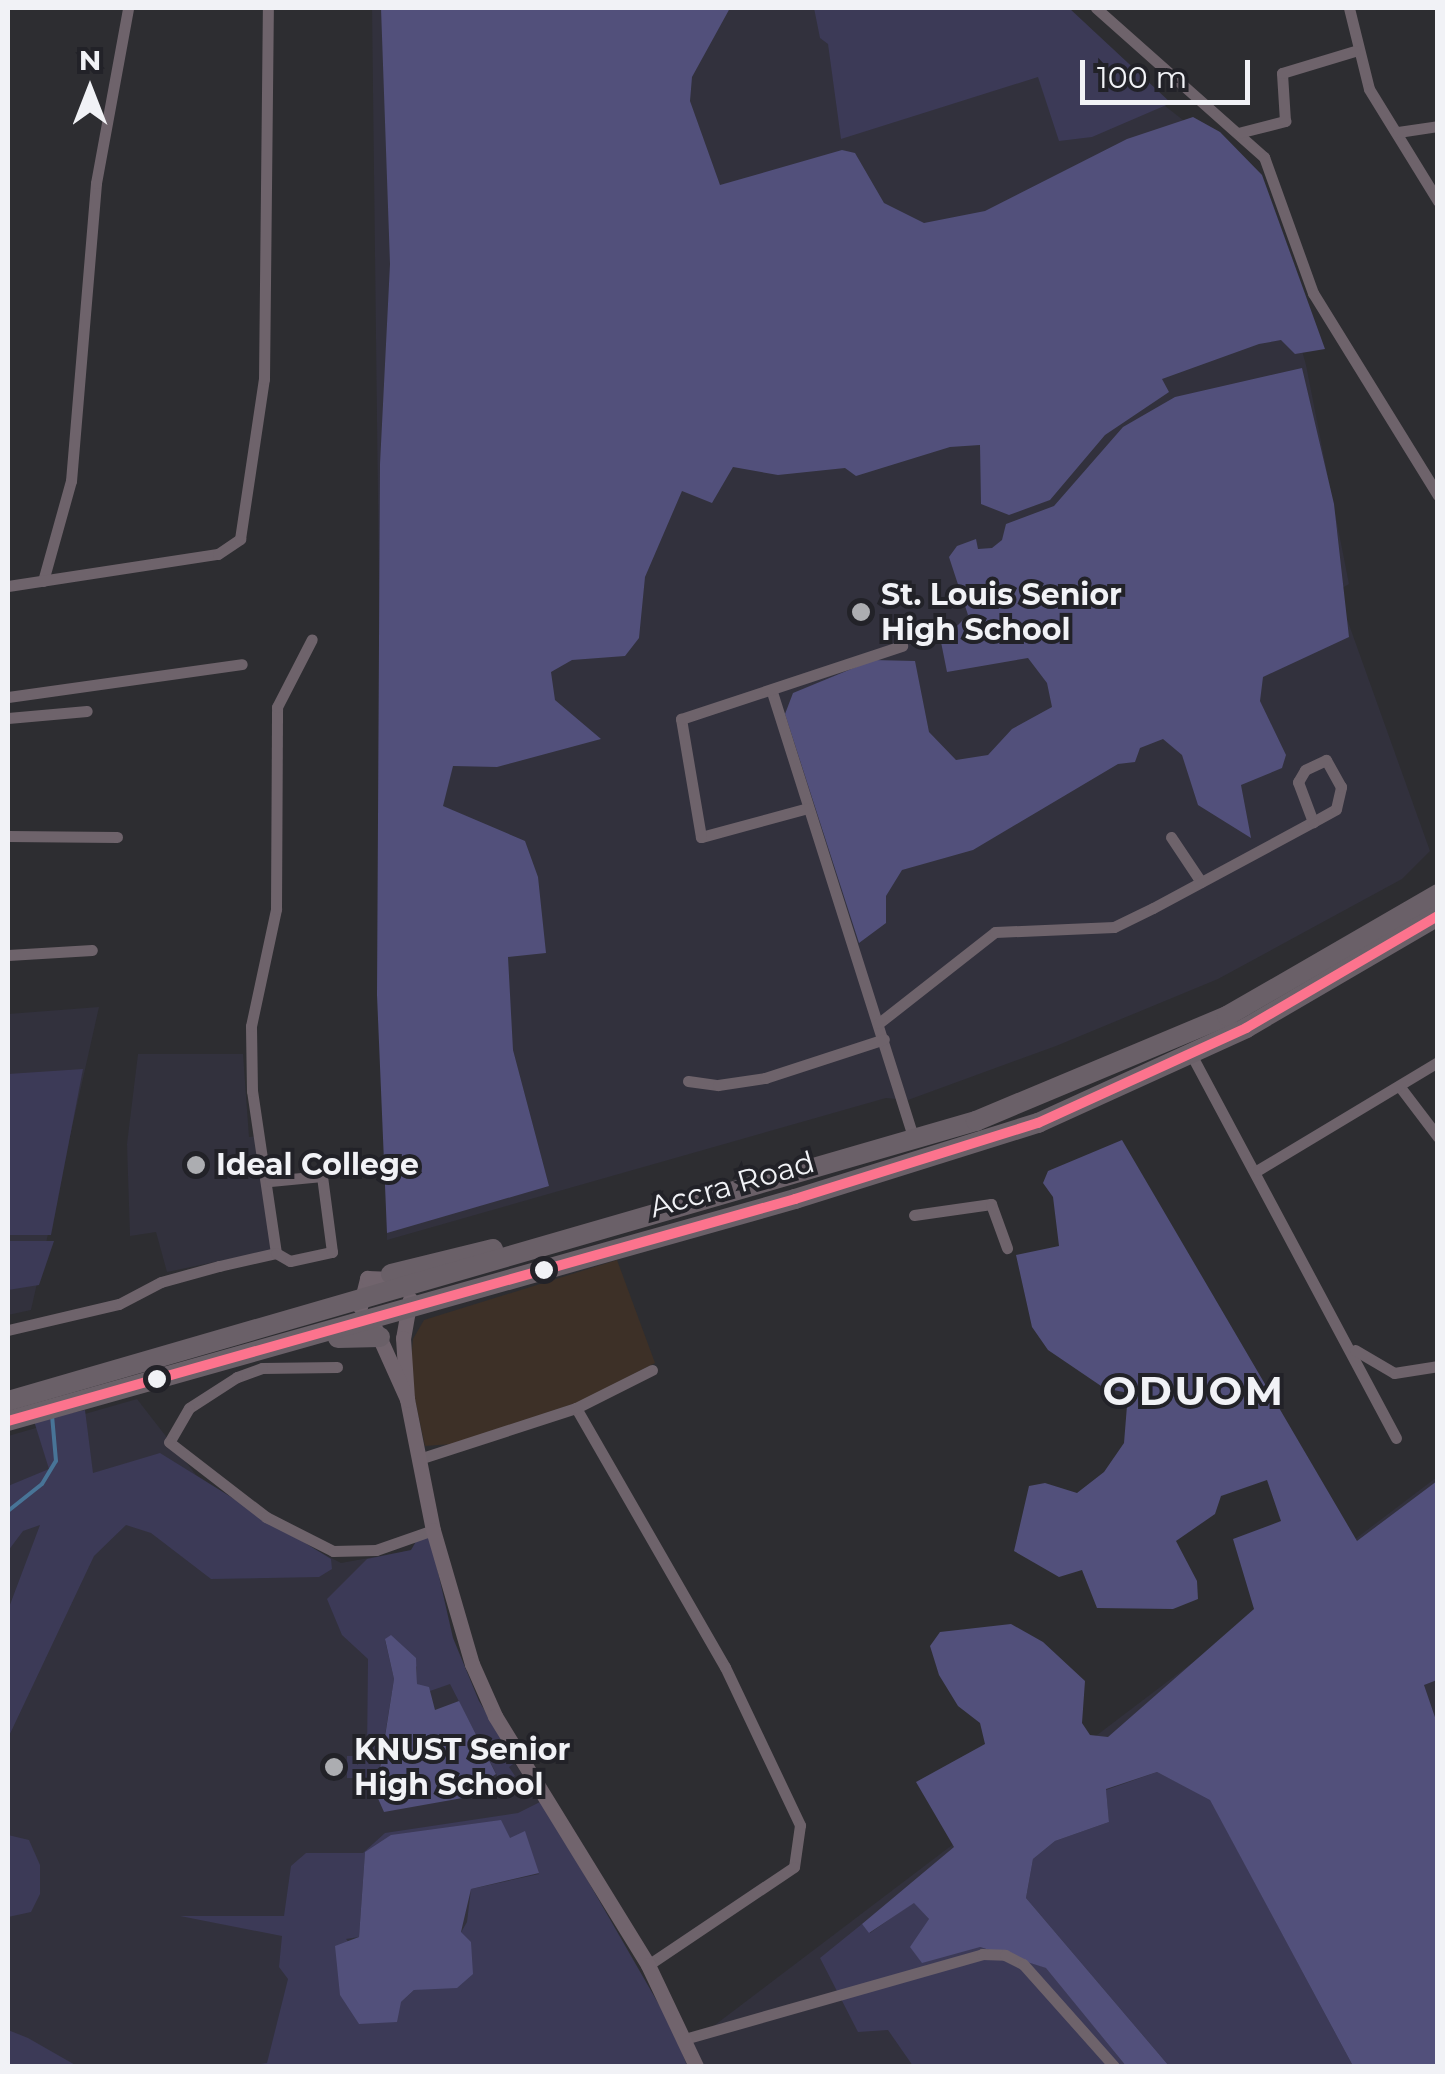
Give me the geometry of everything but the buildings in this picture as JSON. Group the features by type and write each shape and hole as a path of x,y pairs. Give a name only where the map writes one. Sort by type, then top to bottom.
{"highway":[{"name":"Accra Road","path":"8,1421 243,1354 363,1310 404,1289 915,1142 1184,1036 1438,894"},
{"name":"Accra Road","path":"404,1289 972,1146 1192,1056 1438,916"},
{"name":"Accra Road","path":"8,1401 363,1310"},
{"path":"243,1354 267,1356 356,1333 380,1337"}],"street":[{"path":"43,582 71,482 96,183 128,8"},
{"path":"8,586 218,554 240,539 264,379 268,8"},
{"path":"1348,8 1355,51 1369,89 1438,201"},
{"path":"1106,10 1264,157 1313,294 1438,495"},
{"path":"1238,134 1284,121 1282,73 1355,51"},
{"path":"1398,132 1438,126"},
{"path":"276,1253 270,1181 252,1091 250,1026 276,909 277,707 312,639"},
{"path":"808,808 706,838 699,832 680,719 772,692 902,646"},
{"path":"8,697 242,664"},
{"path":"772,692 915,1142"},
{"path":"8,718 87,711"},
{"path":"879,1023 995,932 1114,927 1201,882 1313,822 1336,809 1341,787 1326,760 1305,770 1298,782 1313,822"},
{"path":"8,836 117,836"},
{"path":"1172,837 1201,882"},
{"path":"8,954 92,950"},
{"path":"688,1081 718,1085 765,1078 884,1040"},
{"path":"1192,1056 1258,1170 1396,1438"},
{"path":"1258,1170 1438,1062"},
{"path":"1400,1087 1438,1137"},
{"path":"8,1330 49,1325 118,1304 162,1282 276,1253 290,1261 334,1249 322,1176 270,1181"},
{"path":"914,1215 991,1204 1007,1248"},
{"path":"404,1289 407,1400 434,1530 472,1664 495,1716 648,1965 688,2038 696,2066"},
{"path":"363,1310 380,1337 407,1400"},
{"path":"1352,1348 1394,1373 1438,1366"},
{"path":"337,1367 262,1368 237,1376 189,1408 168,1442 266,1517 332,1551 376,1550 434,1530"},
{"path":"419,1459 576,1408 652,1370"},
{"path":"576,1408 725,1667 800,1825 794,1867 648,1965"},
{"path":"688,2038 982,1954 1005,1955 1023,1964 1114,2066"}],"shaded area":[{"name":"St. Louis Senior High School","path":"372,8 1040,8 1197,131 1264,212 1306,365 1349,584 1337,591 1430,851 1402,879 1218,979 1056,1046 908,1100 886,1098 387,1240"},
{"path":"381,8 730,8 692,77 690,101 720,185 842,150 855,153 884,203 924,223 985,211 1127,139 1193,117 1220,132 1262,175 1325,349 1295,354 1281,340 1259,344 1162,379 1169,392 1105,435 1050,500 1009,515 981,504 980,445 950,447 856,476 845,468 778,475 733,467 712,503 682,491 645,577 639,638 625,656 572,660 551,672 555,700 601,739 497,767 453,766 443,806 525,841 538,877 546,953 508,957 513,1050 549,1186 387,1233 377,995 380,464 390,264"},
{"path":"814,8 1069,8 1171,103 1092,137 1059,141 1038,77 841,139 828,44 820,38"},
{"path":"1302,368 1334,504 1349,637 1263,677 1260,701 1286,755 1282,768 1241,785 1251,838 1198,805 1182,755 1163,739 1140,748 1135,762 1118,764 973,850 902,870 886,896 886,923 859,943 785,714 793,693 873,660 915,661 929,732 956,760 988,755 1012,729 1052,707 1047,683 1028,658 947,672 941,642 968,615 949,557 957,546 976,539 978,549 992,548 1002,540 1006,524 1054,506 1123,427 1175,397"},
{"path":"99,1007 31,1310 8,1315 8,1014"},
{"name":"Ideal College","path":"138,1054 243,1054 249,1137 257,1136 277,1249 167,1272 156,1232 130,1236 127,1144"},
{"path":"83,1069 51,1235 8,1235 8,1074"},
{"path":"1122,1140 1357,1541 1437,1481 1437,1680 1424,1685 1438,1726 1437,2066 1353,2066 1210,1800 1157,1772 1106,1789 1109,1822 1055,1841 1033,1859 1026,1898 1169,2066 1126,2066 1046,1968 980,1947 922,1963 910,1947 929,1919 914,1903 869,1933 862,1924 954,1847 916,1782 985,1744 980,1723 958,1706 939,1675 930,1646 940,1632 1011,1624 1043,1642 1085,1681 1082,1723 1090,1735 1108,1737 1254,1609 1233,1539 1281,1521 1267,1480 1221,1496 1215,1514 1176,1541 1197,1581 1198,1599 1173,1609 1097,1608 1082,1570 1059,1577 1014,1551 1029,1486 1045,1483 1077,1493 1104,1472 1124,1443 1128,1393 1104,1388 1048,1350 1032,1327 1016,1255 1059,1246 1053,1197 1043,1183 1048,1171"},
{"path":"8,1241 54,1241 39,1285 8,1290"},
{"path":"617,1260 655,1363 582,1401 452,1444 425,1446 410,1376 413,1339 424,1320"},
{"path":"137,1399 196,1475 291,1537 341,1563 407,1551 482,1717 550,1814 678,2053 1437,1477 1437,2066 8,2066 8,1436"},
{"path":"85,1410 93,1473 160,1453 331,1559 332,1569 319,1577 211,1579 151,1533 126,1525 94,1556 8,1738 8,1610 40,1525 23,1531 8,1551 8,1486 49,1469 34,1421"},
{"path":"430,1537 453,1638 479,1701 516,1762 509,1767 515,1776 501,1783 450,1684 430,1691 417,1684 417,1667 385,1640 394,1679 378,1778 347,1778 347,1756 367,1756 368,1659 342,1635 327,1599 367,1559 411,1550 418,1538"},
{"path":"391,1635 416,1658 417,1684 429,1687 435,1710 459,1701 496,1774 481,1784 485,1794 384,1812 376,1794 394,1679 385,1639"},
{"path":"1157,1772 1210,1799 1353,2066 1169,2066 1026,1898 1033,1859 1055,1841 1109,1822 1106,1790"},
{"path":"542,1801 673,2029 687,2066 247,2066 267,2063 288,1979 279,1967 282,1936 180,1916 284,1916 291,1866 306,1853 363,1853 385,1833 518,1813","holes":["510,1838 539,1874 471,1889 467,1922 429,1988 414,1990 401,2002 346,1939 359,1937 365,1852"]},
{"path":"501,1820 510,1838 525,1831 539,1873 471,1889 461,1932 471,1942 473,1974 457,1988 414,1990 401,2002 397,2022 359,2024 340,1995 335,1946 359,1937 365,1852 391,1835"},
{"path":"8,1835 29,1840 40,1865 40,1894 31,1912 8,1917"},
{"path":"914,1902 929,1919 980,1947 1047,1968 1126,2066 913,2066 888,2030 858,2032 820,1958 862,1924 870,1933"},
{"path":"8,2030 28,2038 77,2066 8,2066"}],"waterway":[{"path":"8,1511 42,1484 56,1461 52,1415"}],"transit line":[{"path":"8,1421 795,1199 1038,1123 1246,1028 1438,916"}],"place":[{"name":"St. Louis Senior High School","path":"861,612"},
{"name":"Ideal College","path":"196,1165"},
{"name":"KNUST Senior High School","path":"334,1767"}],"district":[{"name":"ODUOM","path":"1194,1391"}]}
